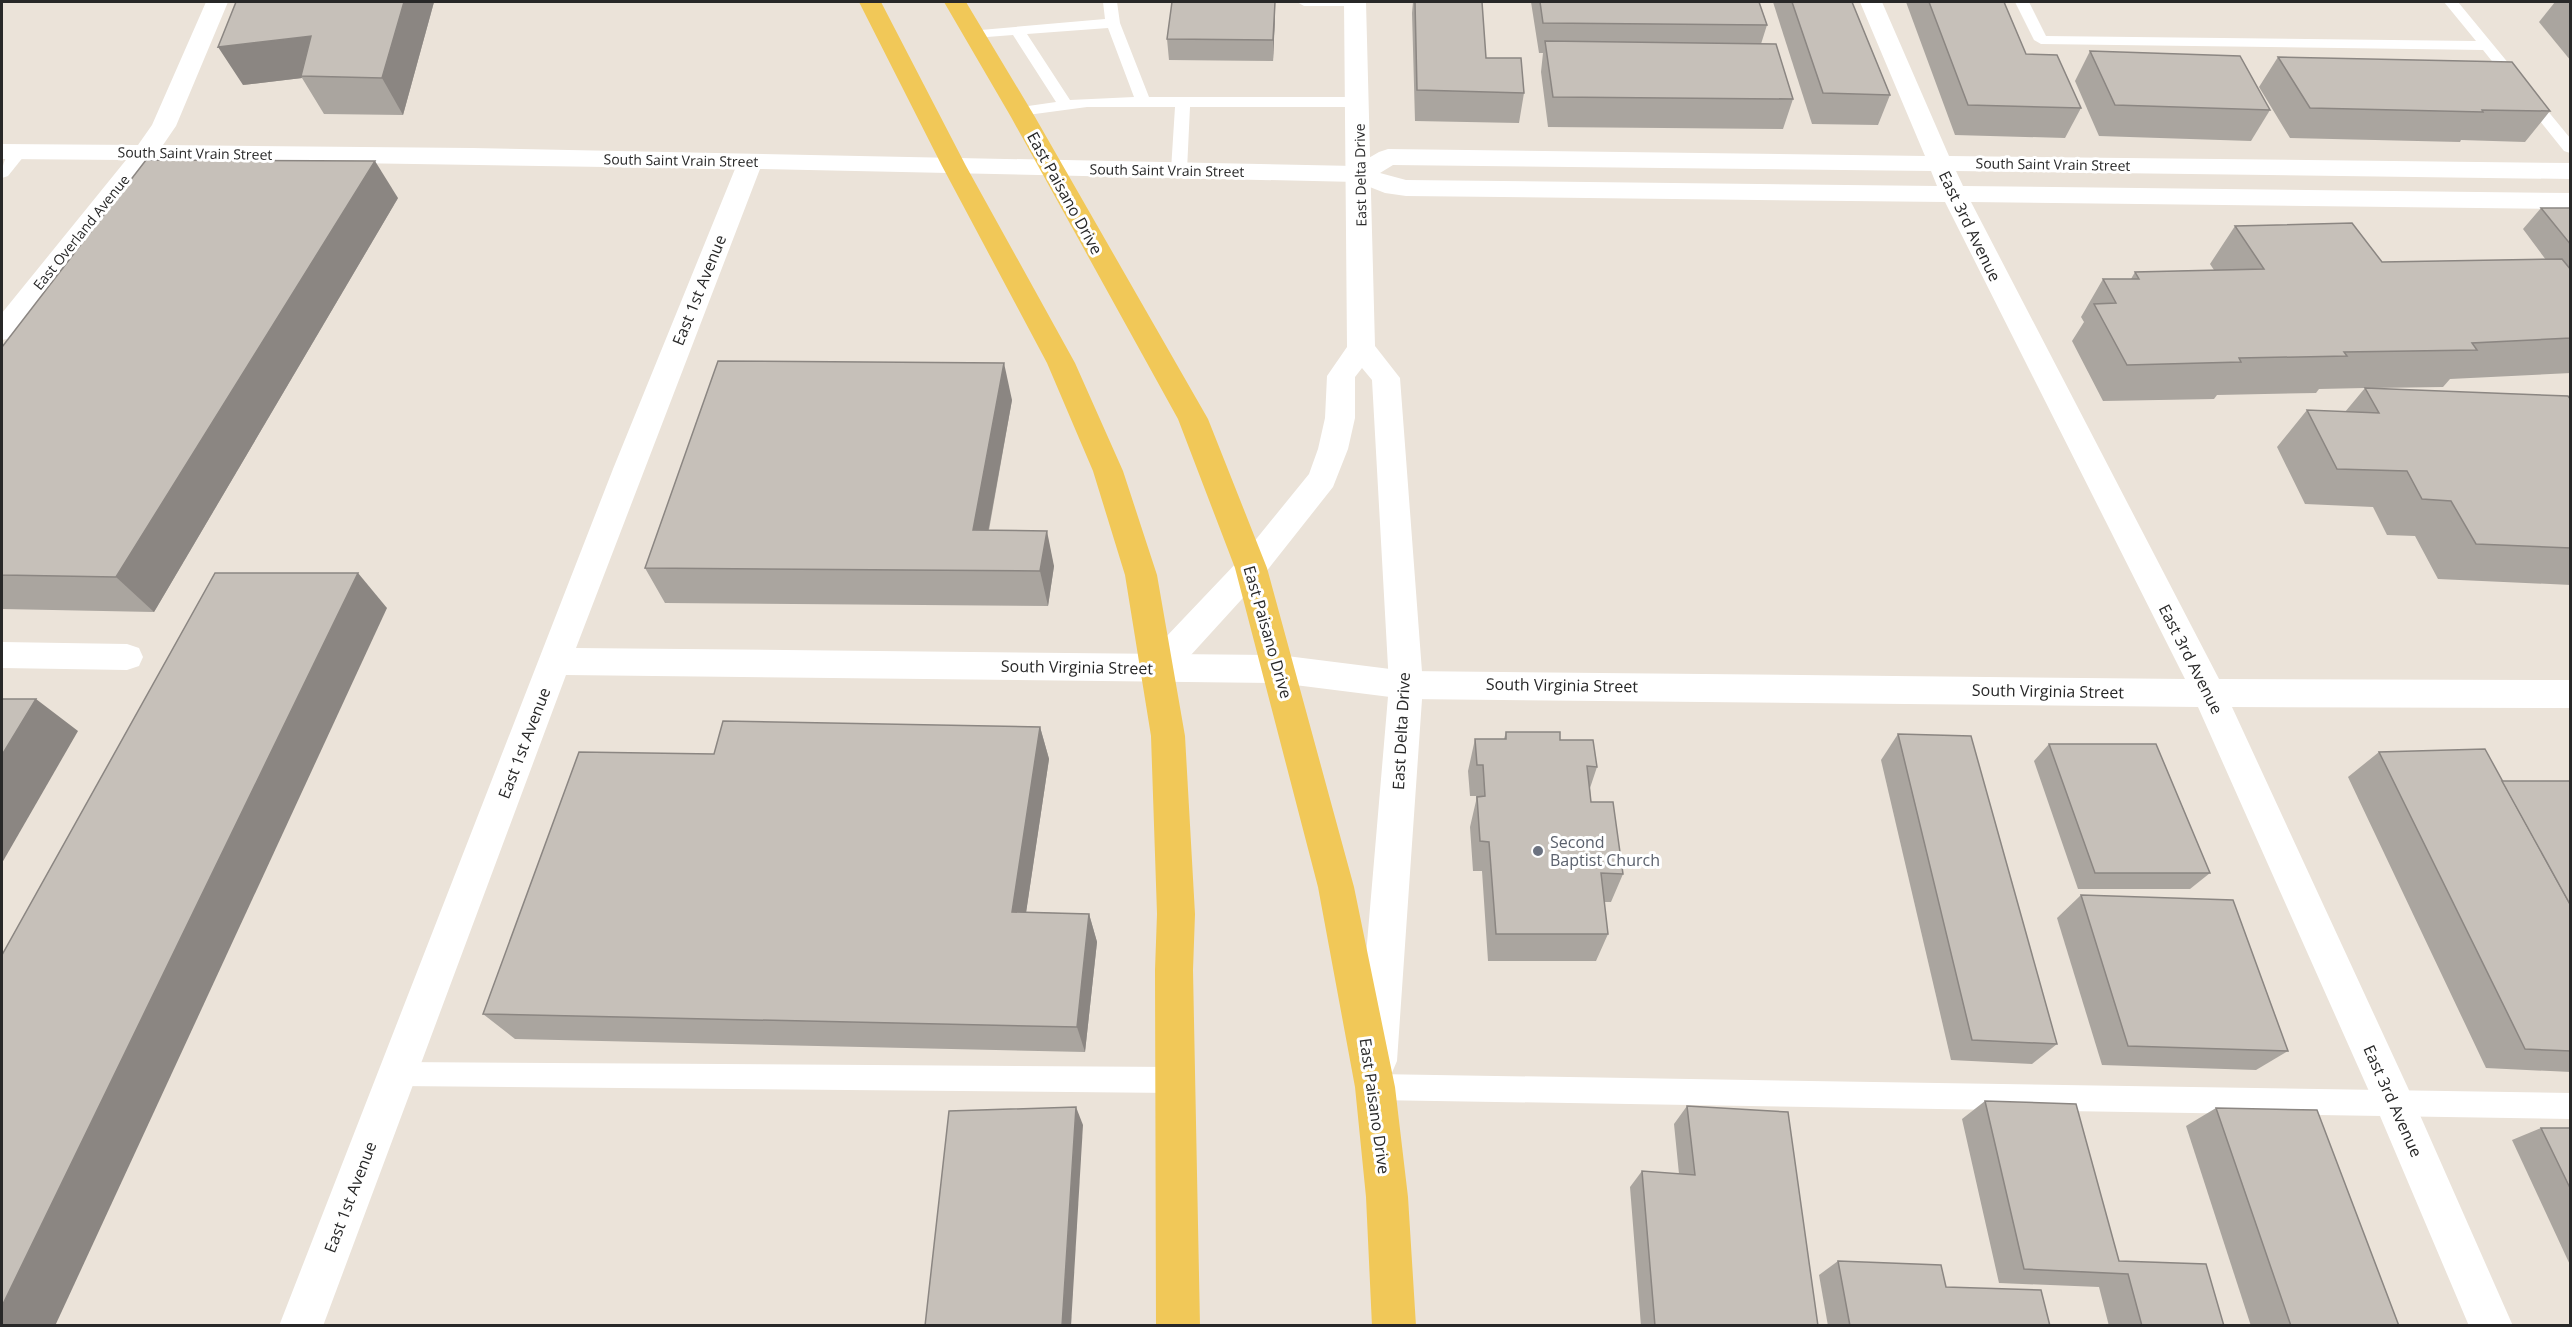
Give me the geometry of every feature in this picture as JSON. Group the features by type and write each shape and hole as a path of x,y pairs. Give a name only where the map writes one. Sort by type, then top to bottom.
{"main road":[{"path":"870,2 954,166 1061,363 1108,471 1141,575 1168,736 1176,914 1175,1080 1178,1326"},
{"name":"East Paisano Drive","path":"955,2 1020,111 1193,419 1251,568 1336,887 1376,1087 1387,1197 1394,1326"}],"street":[{"name":"East Overland Avenue","path":"2,331 164,126 217,2"},
{"name":"East Delta Drive","path":"1356,2 1361,348 1386,378 1406,685 1376,1087"},
{"name":"East 3rd Avenue","path":"1871,2 1953,194 2209,693 2394,1102 2492,1326"},
{"name":"South Saint Vrain Street","path":"11,151 1360,174 1394,188 2571,201"},
{"name":"South Saint Vrain Street","path":"1360,174 1388,157 2571,171"},
{"name":"East 1st Avenue","path":"301,1326 628,469 750,162"},
{"path":"1158,668 1251,568 1322,479 1333,449 1340,418 1341,376 1361,348"},
{"path":"2,655 127,657"},
{"name":"South Virginia Street","path":"555,661 1279,669 1406,685 2571,694"}],"lane":[{"path":"1110,2 1113,23 1143,102"},
{"path":"1304,2 1356,2"},
{"path":"2022,2 2041,40 2486,46"},
{"path":"2451,2 2571,148"},
{"path":"974,34 1113,23"},
{"path":"1017,30 1065,104"},
{"path":"1179,170 1183,102"},
{"path":"1020,111 1065,104 1358,102"},
{"path":"2,173 11,151"},
{"path":"398,1074 1175,1080"},
{"path":"1376,1087 2571,1106"}],"building":[{"path":"236,2 404,2 382,78 301,76 311,36 218,47"},
{"path":"1172,2 1275,2 1273,40 1167,39"},
{"path":"1415,2 1482,2 1486,58 1521,58 1524,93 1417,90"},
{"path":"1540,2 1759,2 1767,25 1543,23"},
{"path":"1792,2 1852,2 1890,95 1823,93"},
{"path":"1929,2 2004,2 2026,54 2057,55 2081,108 1968,105"},
{"path":"1545,41 1776,44 1793,99 1553,97"},
{"path":"2090,51 2240,56 2270,110 2115,105"},
{"path":"2278,57 2512,62 2550,111 2482,110 2483,112 2310,108"},
{"path":"146,160 375,161 116,577 2,575 2,347"},
{"path":"2541,208 2571,208 2571,245"},
{"path":"2352,223 2382,262 2562,259 2571,270 2571,338 2472,343 2477,350 2344,352 2347,356 2239,358 2241,362 2127,365 2094,304 2116,303 2103,279 2139,279 2135,272 2264,269 2235,226"},
{"path":"718,361 1004,363 973,530 1047,531 1040,571 645,568"},
{"path":"2365,388 2568,396 2571,400 2571,548 2476,544 2451,501 2422,499 2407,471 2337,469 2307,410 2379,413"},
{"path":"215,573 358,573 2,1306 2,955"},
{"path":"2,699 36,699 2,755"},
{"path":"723,721 1040,727 1012,912 1089,914 1077,1027 483,1014 579,752 714,754"},
{"name":"Second Baptist Church","path":"1506,732 1560,732 1560,740 1593,740 1597,767 1587,766 1591,802 1613,802 1623,874 1601,873 1608,934 1496,934 1489,842 1480,841 1477,797 1485,796 1483,765 1477,765 1475,739 1506,739"},
{"path":"1898,734 1971,736 2057,1044 1972,1040"},
{"path":"2049,744 2156,744 2210,873 2095,873"},
{"path":"2485,749 2571,906 2571,1051 2525,1049 2379,752"},
{"path":"2502,781 2571,781 2571,906"},
{"path":"2081,895 2233,900 2288,1051 2128,1046"},
{"path":"1985,1101 2076,1104 2119,1261 2206,1264 2224,1326 2142,1326 2128,1274 2024,1269"},
{"path":"1687,1106 1788,1112 1818,1326 1655,1326 1642,1171 1695,1175"},
{"path":"1076,1107 1062,1326 925,1326 949,1111"},
{"path":"2216,1108 2317,1110 2399,1326 2291,1326"},
{"path":"2541,1128 2571,1128 2571,1190"},
{"path":"1838,1261 1941,1265 1946,1287 2041,1290 2050,1326 1850,1326"}],"place":[{"name":"Second Baptist Church","path":"1538,851"}]}
